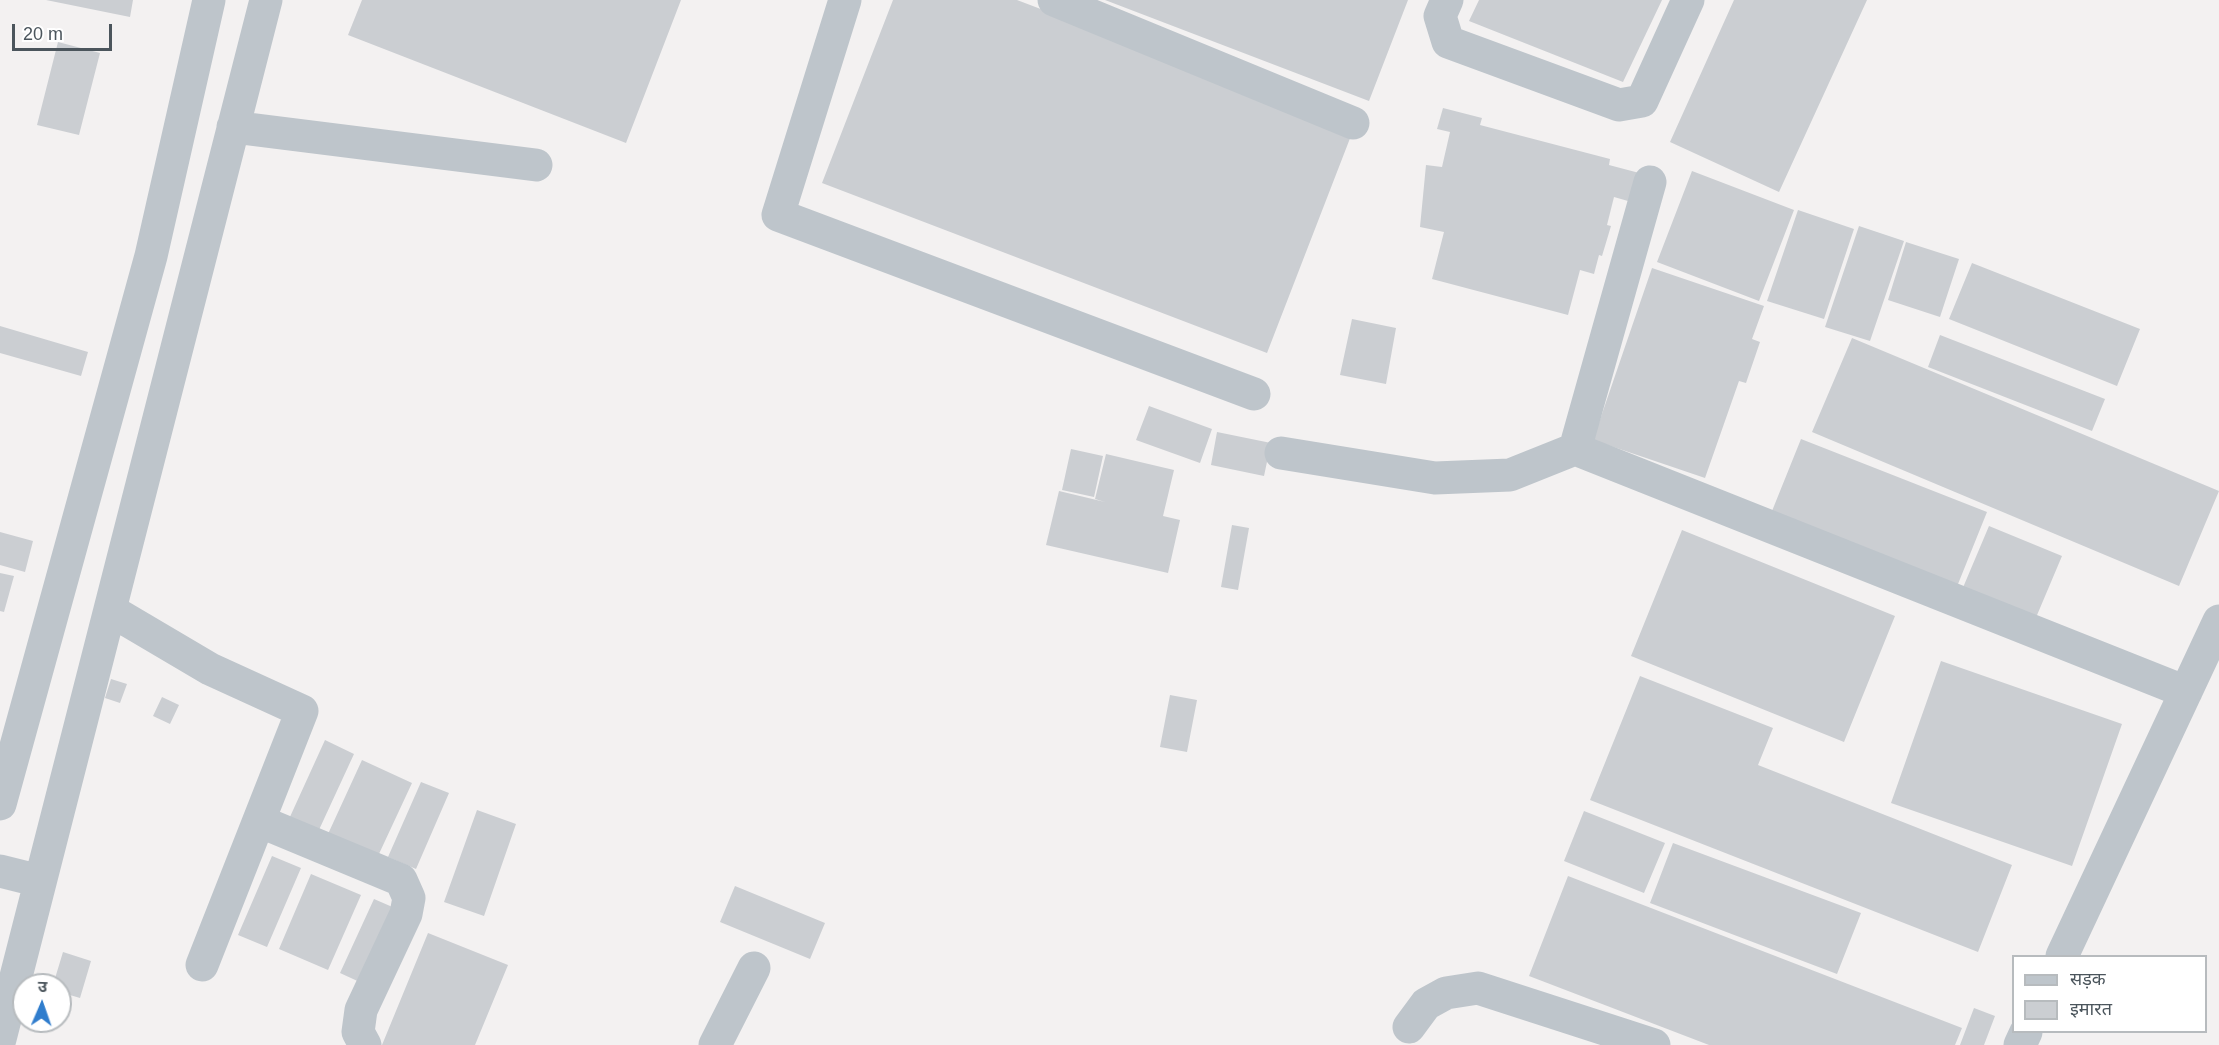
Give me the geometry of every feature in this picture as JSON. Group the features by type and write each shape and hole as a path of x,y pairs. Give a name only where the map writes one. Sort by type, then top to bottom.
{"street":[{"path":"0,804 152,256 209,0"},
{"path":"0,1040 267,0"},
{"path":"845,0 778,215 1254,393"},
{"path":"1054,0 1353,123"},
{"path":"1447,0 1440,16 1448,42 1619,105 1642,101 1688,0"},
{"path":"234,127 536,165"},
{"path":"1575,449 1650,182"},
{"path":"1281,453 1435,478 1510,475 1575,449 2186,692"},
{"path":"110,610 210,669 302,711 202,965"},
{"path":"2063,955 2219,621"},
{"path":"259,821 401,880 409,898 406,914 361,1010 358,1032 365,1045"},
{"path":"0,871 40,881"},
{"path":"715,1045 754,968"},
{"path":"1409,1027 1426,1004 1446,993 1478,988 1654,1045"}],"building":[{"path":"46,0 133,0 130,17"},
{"path":"362,0 681,0 626,143 348,35"},
{"path":"893,0 1017,0 1354,128 1267,353 822,183"},
{"path":"1105,0 1408,0 1369,101"},
{"path":"1479,0 1662,0 1623,82 1469,21"},
{"path":"1734,0 1867,0 1779,192 1670,142"},
{"path":"58,42 100,53 79,135 37,125"},
{"path":"1443,108 1482,118 1480,125 1610,159 1609,165 1643,174 1635,203 1614,197 1607,225 1611,226 1602,256 1599,255 1594,274 1580,270 1568,315 1432,279 1444,232 1420,227 1426,165 1442,167 1450,132 1437,129"},
{"path":"1692,171 1794,210 1759,301 1657,262"},
{"path":"1798,210 1854,229 1824,319 1767,301"},
{"path":"1859,226 1904,241 1870,341 1825,327"},
{"path":"1906,242 1959,259 1940,317 1888,300"},
{"path":"1972,263 2140,329 2117,386 1949,319"},
{"path":"1652,268 1764,306 1752,339 1760,342 1746,383 1739,381 1705,478 1593,440"},
{"path":"1352,319 1396,328 1386,384 1340,375"},
{"path":"0,326 88,352 81,376 0,353"},
{"path":"1940,335 2105,399 2092,431 1928,367"},
{"path":"1852,338 2219,491 2179,586 1812,432"},
{"path":"1149,406 1212,429 1200,463 1136,440"},
{"path":"1217,432 1271,443 1264,476 1211,465"},
{"path":"1801,439 1987,512 1956,589 1770,516"},
{"path":"1071,449 1103,456 1094,497 1062,490"},
{"path":"1106,454 1174,470 1163,516 1180,520 1168,573 1046,545 1059,491 1105,502 1095,499"},
{"path":"1232,525 1249,528 1238,590 1221,587"},
{"path":"1989,526 2062,556 2032,627 1959,597"},
{"path":"1682,530 1895,616 1844,742 1631,656"},
{"path":"0,532 33,541 25,572 0,565"},
{"path":"0,573 14,576 4,612 0,611"},
{"path":"1941,661 2122,724 2072,866 1891,803"},
{"path":"1640,676 1773,728 1758,765 2012,865 1978,952 1590,800"},
{"path":"111,679 127,684 120,703 105,698"},
{"path":"1170,695 1197,700 1187,752 1160,747"},
{"path":"162,697 179,705 170,724 153,716"},
{"path":"325,740 354,754 318,832 289,819"},
{"path":"362,760 412,783 378,856 328,834"},
{"path":"421,782 449,793 416,869 388,857"},
{"path":"477,810 516,824 484,916 444,902"},
{"path":"1584,811 1665,843 1644,893 1564,861"},
{"path":"1673,843 1861,913 1837,974 1650,903"},
{"path":"272,856 301,868 267,947 238,935"},
{"path":"311,874 361,895 328,970 279,949"},
{"path":"1568,876 1962,1028 1955,1045 1709,1045 1529,976"},
{"path":"735,886 825,923 810,959 720,922"},
{"path":"374,899 397,909 364,984 340,973"},
{"path":"428,933 508,965 475,1045 382,1045"},
{"path":"63,952 91,961 80,998 72,996 72,973 57,973"},
{"path":"1974,1008 1995,1016 1984,1045 1960,1045"}]}
